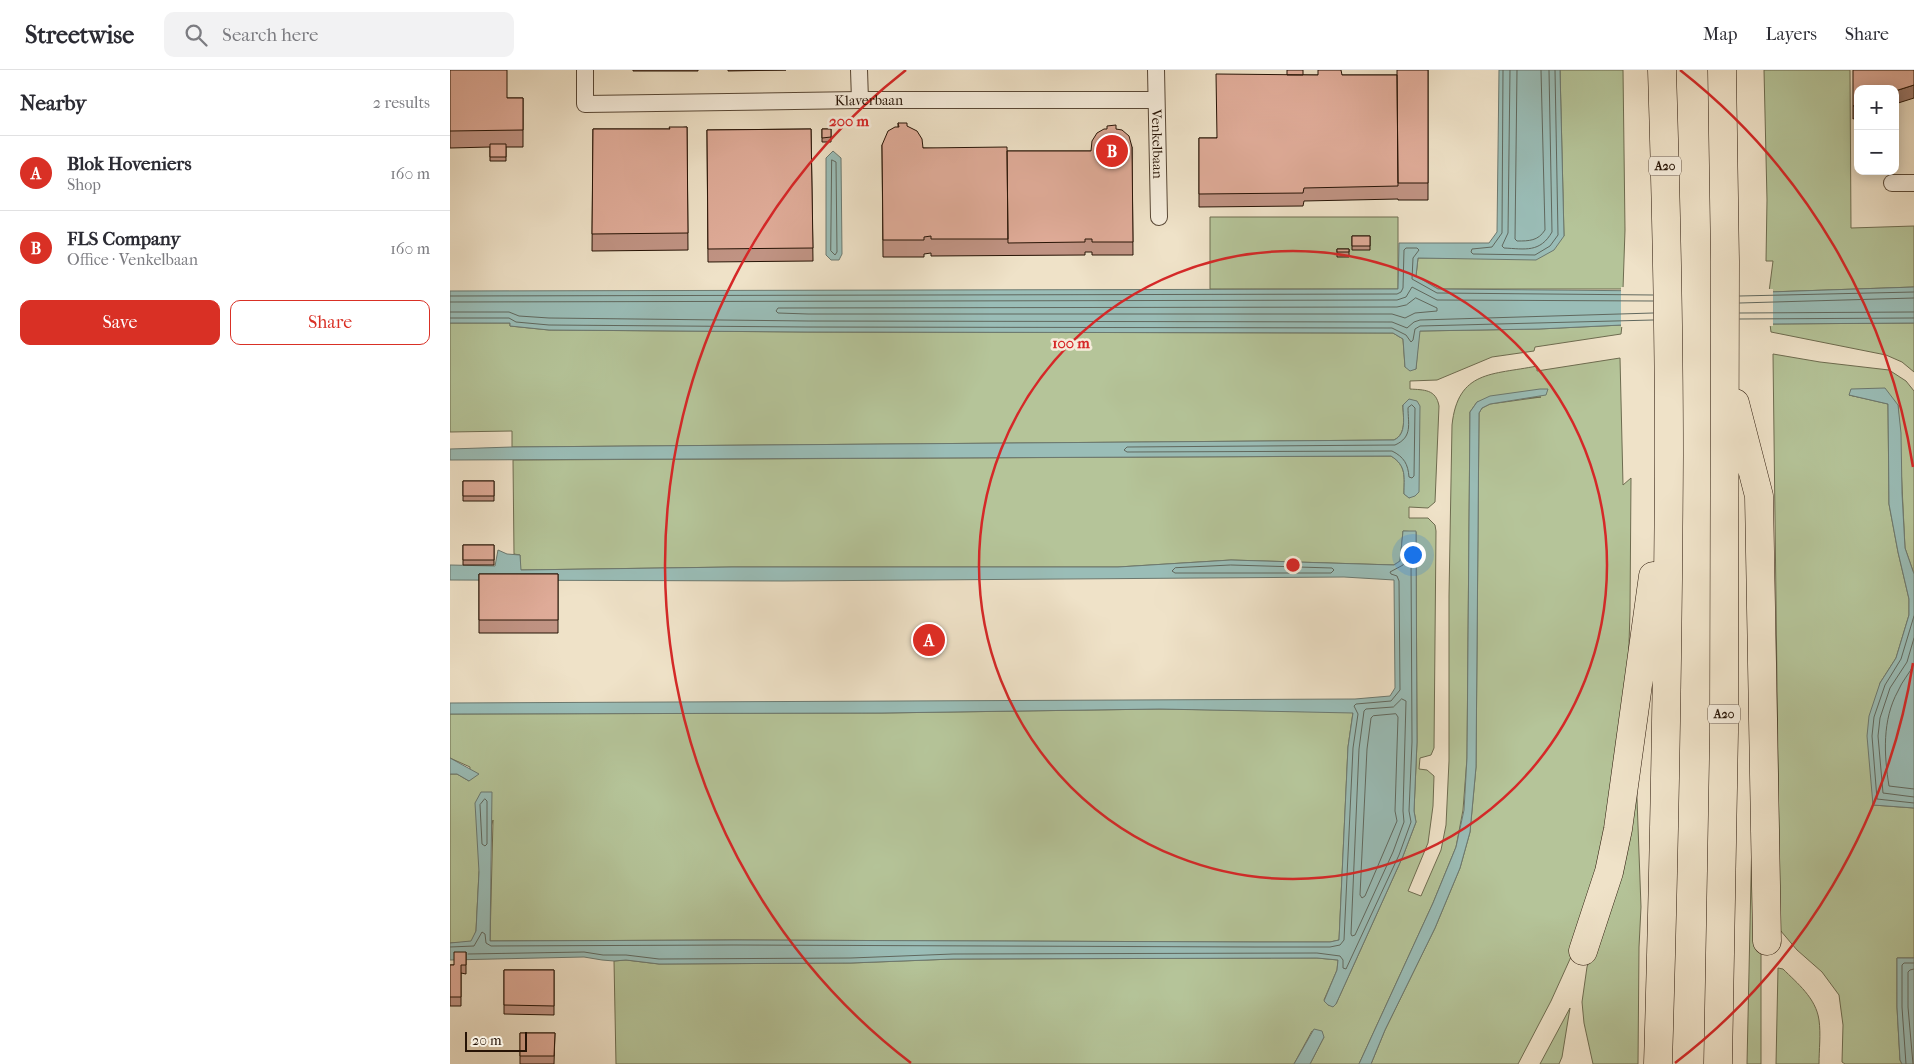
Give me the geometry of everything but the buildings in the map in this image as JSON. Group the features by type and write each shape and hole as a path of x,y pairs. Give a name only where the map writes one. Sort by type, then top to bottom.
{"highway":[{"name":"A20","path":"1658,1064 1666,717 1669,453 1667,261 1662,70"},
{"name":"A20","path":"1718,1064 1724,732 1725,261 1722,70"},
{"name":"A20","path":"1725,364 1758,496 1767,941"},
{"name":"A20","path":"1583,951 1609,872 1618,829 1669,453"}],"street":[{"name":"Klaverbaan","path":"585,70 585,104 860,100 1156,100"},
{"path":"859,70 860,100"},
{"name":"Venkelbaan","path":"1156,70 1159,217"},
{"path":"1892,183 1914,183"}],"green space":[{"path":"1560,70 1623,70 1625,230 1623,289 1438,289 1416,276 1418,258 1455,258 1564,236"},
{"path":"1764,70 1850,70 1851,228 1914,226 1914,287 1769,292 1773,261 1766,261 1767,200"},
{"path":"1210,217 1398,217 1398,289 1210,289"},
{"path":"450,323 510,323 510,326 549,330 1393,333 1403,339 1405,367 1416,369 1419,331 1539,329 1622,325 1621,334 1535,347 1534,351 1492,357 1437,380 1410,381 1410,389 1425,390 1432,393 1439,406 1435,502 1428,508 1409,507 1409,518 1428,518 1435,525 1436,531 1434,748 1431,755 1420,758 1419,769 1427,770 1434,776 1433,806 1428,843 1408,891 1421,896 1441,850 1446,825 1449,761 1452,425 1456,407 1461,394 1470,385 1480,378 1492,374 1537,366 1537,371 1620,358 1623,485 1631,478 1630,612 1626,740 1617,804 1575,948 1551,1001 1518,1064 1371,1064 1385,1030 1435,928 1460,868 1470,832 1476,767 1479,413 1482,408 1490,404 1541,397 1477,402 1470,412 1467,758 1463,810 1456,847 1433,903 1359,1064 1310,1064 1324,1037 1312,1031 1294,1064 616,1064 614,961 626,960 659,964 851,963 953,959 1317,958 1338,960 1337,970 1324,1000 1328,1005 1333,1006 1336,1004 1403,856 1416,822 1414,811 1417,742 1416,532 1403,531 1400,561 1394,565 1231,560 1118,567 732,567 520,570 520,555 514,554 513,460 1391,456 1400,464 1404,472 1404,494 1410,498 1403,405 1403,429 1394,440 512,447 512,431 450,432"},
{"path":"1914,323 1914,372 1902,362 1886,355 1771,332 1770,324"},
{"path":"1773,354 1820,362 1889,370 1906,381 1914,391 1914,574 1905,548 1898,405 1849,395 1888,404 1889,504 1909,599 1909,615 1896,658 1880,683 1873,805 1914,808 1914,958 1897,958 1897,1007 1900,1060 1902,1064 1845,1064 1842,1062 1843,1025 1839,995 1822,972 1797,950 1780,930"},
{"path":"1160,709 1353,712 1348,747 1339,940 1330,942 490,941 493,820 479,872 476,931 472,942 450,943 450,774 457,774 469,781 470,767 450,758 450,714 882,713"},
{"path":"1754,741 1761,928 1761,1064 1747,1064"},
{"path":"1636,772 1641,907 1638,1064 1593,1064 1584,1023 1582,1002 1587,967 1602,915"},
{"path":"1778,968 1783,969 1800,985 1810,998 1817,1012 1820,1025 1819,1064 1776,1064"},
{"path":"1570,1008 1562,1057 1559,1064 1540,1064"}],"water":[{"path":"1499,70 1560,70 1564,236 1554,250 1536,260 1418,258 1416,276 1438,289 1769,292 1914,287 1914,323 1622,325 1539,329 1420,331 1416,369 1410,371 1405,367 1403,339 1393,333 549,330 510,326 510,323 450,323 450,291 1398,289 1399,243 1489,243 1497,232"},
{"path":"833,151 841,158 842,254 839,260 831,260 826,255 826,158"},
{"path":"1885,388 1898,405 1901,433 1905,548 1914,574 1914,808 1873,805 1867,736 1869,716 1880,683 1896,658 1909,615 1909,599 1889,504 1888,404 1849,395 1851,389"},
{"path":"1548,389 1546,395 1490,404 1482,408 1479,413 1476,767 1470,832 1460,868 1435,928 1385,1030 1371,1064 1359,1064 1433,903 1456,847 1464,810 1467,758 1470,412 1477,402 1490,396"},
{"path":"1409,399 1417,401 1420,406 1419,492 1409,498 1404,494 1404,472 1400,464 1391,456 450,460 450,449 512,447 1394,440 1403,430 1403,405"},
{"path":"1403,531 1416,531 1417,742 1414,811 1416,822 1403,856 1333,1007 1324,1001 1337,970 1338,960 1317,958 953,959 851,963 659,964 584,957 450,960 450,943 471,941 476,931 479,872 475,803 481,792 492,792 490,941 1330,942 1339,940 1348,747 1353,713 1160,709 882,713 450,714 450,703 1355,699 1390,696 1395,688 1394,580 1344,577 783,581 450,580 450,565 495,566 498,550 507,554 520,555 521,570 732,567 1118,567 1231,560 1394,565 1400,561"},
{"path":"450,758 479,774 469,781 457,774 450,774"},
{"path":"1897,958 1914,958 1914,1064 1902,1064 1900,1060"},
{"path":"1314,1029 1322,1031 1324,1037 1310,1064 1294,1064"}],"pier":[{"path":"1621,287 1773,289 1773,326 1621,327"}],"place":[{"name":"FLS Company","path":"1112,151"},
{"name":"Blok Hoveniers","path":"929,640"}]}
